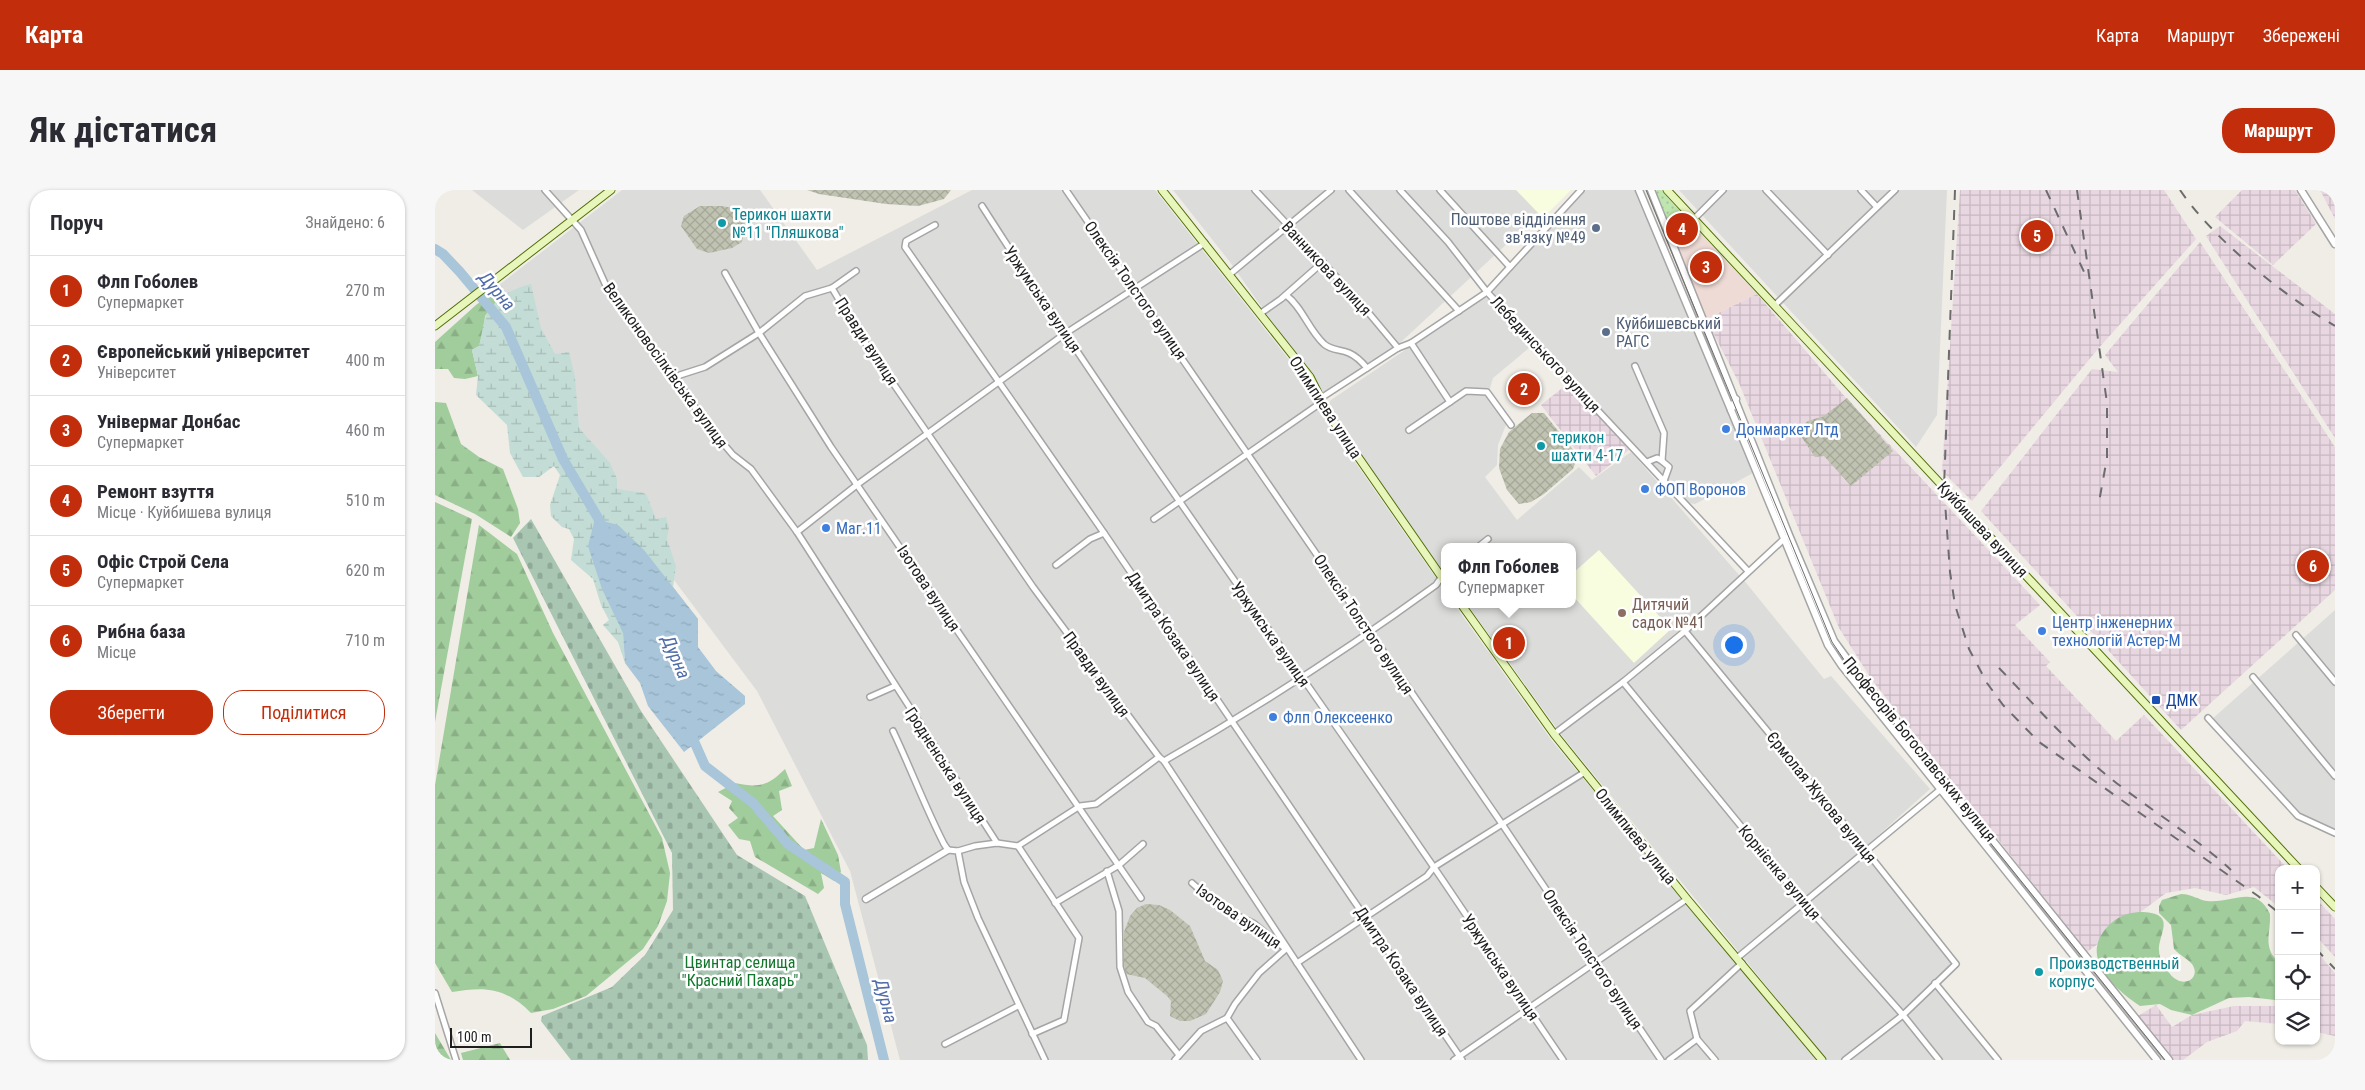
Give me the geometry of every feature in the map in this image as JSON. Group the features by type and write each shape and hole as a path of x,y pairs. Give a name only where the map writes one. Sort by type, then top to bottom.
{"main road":[{"path":"435,326 611,190"},
{"name":"Олимпиева улица","path":"1163,190 1310,377 1329,415 1441,572"},
{"name":"Куйбишева вулиця","path":"1667,190 2295,865"},
{"name":"Олимпиева улица","path":"1464,608 1554,734 1687,900 1822,1060"},
{"path":"2320,891 2335,907"}],"street":[{"name":"Великоновосілківська вулиця","path":"545,190 581,230 607,288 676,379 705,422 733,454 751,469 797,532 895,686"},
{"name":"Олексія Толстого вулиця","path":"1066,190 1502,824 1661,1060"},
{"name":"Ванникова вулиця","path":"1255,190 1357,299 1398,348"},
{"path":"1230,274 1331,190"},
{"path":"1349,190 1459,311"},
{"path":"1400,190 1448,242 1487,292"},
{"path":"1440,190 1510,266"},
{"path":"1154,519 1367,368 1398,348 1411,343 1487,292 1581,190"},
{"name":"Професорів Богославських вулиця","path":"1639,190 1731,410 1835,641 1853,668 2169,1060"},
{"name":"Професорів Богославських вулиця","path":"1651,190 1736,399 1828,645 1842,666 2157,1060"},
{"path":"1693,220 1723,190"},
{"path":"1766,190 1828,255"},
{"path":"1861,190 1877,206"},
{"path":"1775,305 1895,190"},
{"path":"2301,190 2335,244"},
{"name":"Уржумська вулиця","path":"981,206 1180,501 1434,867 1563,1060"},
{"name":"Дмитра Козака вулиця","path":"935,225 906,241 905,247 1104,533 1461,1058"},
{"path":"797,532 859,484 1066,333 1205,243"},
{"path":"1261,313 1286,295 1323,262"},
{"path":"676,379 680,375 705,367 759,333 805,296 832,288 856,271"},
{"name":"Ізотова вулиця","path":"725,273 759,333 831,447 859,484 1141,898"},
{"name":"Правди вулиця","path":"832,288 860,335 1033,587 1161,759 1279,936 1286,950 1297,963 1361,1060"},
{"name":"Лебединського вулиця","path":"1487,292 1748,571"},
{"path":"1286,295 1302,310 1305,320 1325,345 1333,350 1351,353 1367,368"},
{"path":"1411,343 1449,402"},
{"path":"1635,366 1664,433 1662,461"},
{"path":"1409,430 1466,391 1487,392 1511,425"},
{"path":"1731,410 1736,399"},
{"path":"1647,462 1657,458 1669,467 1664,480"},
{"path":"1056,565 1090,538 1104,533"},
{"path":"1554,734 1623,682 1685,631 1787,537"},
{"path":"1483,543 1488,539"},
{"path":"866,899 948,850 958,851 997,843 1018,846 1080,806 1096,804 1161,759 1233,722 1302,679 1370,633 1441,579"},
{"name":"Єрмолая Жукова вулиця","path":"1685,631 1867,852 1956,964 1935,983"},
{"path":"2296,635 2335,682"},
{"path":"2253,676 2335,776"},
{"name":"Корнієнка вулиця","path":"1623,682 1804,903 1903,1015 1939,1060"},
{"path":"870,697 895,686"},
{"name":"Гродненська вулиця","path":"895,686 997,843"},
{"path":"2209,718 2298,816 2335,833"},
{"path":"893,731 915,778 921,799 948,850"},
{"path":"1297,963 1367,918 1427,876 1434,867 1585,772"},
{"path":"1715,1060 1697,1039 1690,1015 1692,1008 1739,961 1804,903 1947,784"},
{"path":"1055,903 1119,865 1143,844"},
{"path":"1018,846 1079,938 1064,1020 1032,1034"},
{"path":"958,851 964,882 1018,1006 1045,1060"},
{"path":"1107,871 1119,911 1120,967 1128,992 1148,1022 1156,1026 1177,1057 1201,1031 1227,1018 1235,1004 1259,973 1286,950"},
{"name":"Ізотова вулиця","path":"1191,883 1219,907 1253,923 1286,950"},
{"path":"1454,1060 1461,1058 1687,900"},
{"path":"1845,1060 1903,1015 1935,983 1998,1060"},
{"path":"435,993 456,1060"},
{"path":"945,1044 1018,1006"},
{"path":"1227,1018 1257,1060"},
{"path":"1669,1060 1697,1039"}],"shaded area":[{"path":"472,190 579,190 523,230"},
{"path":"622,190 760,190 817,270 972,190 1155,190 1309,385 1327,422 1441,585 1441,608 1457,608 1552,741 1818,1060 900,1060 850,871 757,691 612,497 490,292"},
{"path":"807,190 951,190 944,199 918,206 886,204 819,194"},
{"path":"1173,190 1565,190 1401,342 1324,396 1230,262"},
{"path":"1516,190 1571,190 1543,218"},
{"path":"1586,190 1639,190 1753,473 1695,504 1689,503 1493,295 1494,289"},
{"path":"1679,190 1947,190 1937,415 1916,447"},
{"path":"1960,190 2164,190 2196,239 2097,350 1972,501 1942,471"},
{"path":"2242,190 2295,190 2316,224 2273,265 2215,217"},
{"path":"2320,190 2335,190 2335,219"},
{"name":"Терикон шахти №11 \"Пляшкова\"","path":"700,206 722,206 738,209 746,217 742,242 732,248 709,253 697,249 681,226 684,216"},
{"path":"1690,222 1757,294 1706,319 1669,224 1678,229"},
{"path":"2220,226 2335,314 2335,438 2206,236"},
{"path":"2200,242 2335,447 2335,590 2181,730 1981,511 2092,369 2118,372 2105,355"},
{"path":"1757,294 1846,398 2040,605 2015,625 2050,662 2046,666 2116,741 2144,715 2284,865 2275,865 2275,904 2254,887 2226,895 2195,888 2166,893 2087,952 1872,680 1839,628 1739,383 1706,319"},
{"path":"1485,296 1530,342 1529,348 1493,378 1488,395 1508,420 1498,445 1497,465 1485,477 1517,520 1579,467 1592,480 1631,452 1747,584 1824,679 1831,676 1930,789 1863,849 1953,963 1935,984 1995,1060 1827,1060 1563,737 1470,608 1576,608 1576,543 1441,543 1441,568 1333,418 1327,406 1331,400"},
{"path":"1571,381 1630,449 1596,476 1541,405"},
{"path":"1847,398 1893,451 1851,486 1824,456 1815,457 1796,429 1808,421 1824,416"},
{"name":"терикон шахти 4-17","path":"1532,413 1544,413 1578,456 1573,469 1544,494 1531,502 1519,504 1507,490 1499,468 1500,449 1509,432"},
{"name":"Дитячий садок №41","path":"1599,550 1671,629 1634,663 1576,599 1576,570"},
{"path":"2335,610 2335,831 2300,814 2212,719"},
{"path":"2320,903 2335,919 2335,957 2320,940"},
{"path":"1146,904 1159,905 1170,910 1190,926 1205,961 1218,970 1223,981 1220,992 1206,1014 1190,1021 1180,1021 1170,1016 1171,1001 1167,996 1145,978 1126,974 1124,965 1124,932 1130,916 1137,908"},
{"path":"2320,956 2335,973 2335,1036 2320,1033"},
{"path":"2156,1005 2172,1027 2192,1015 2234,1006 2275,1006 2275,1024 2245,1021 2237,1031 2207,1042 2183,1060 2173,1060 2138,1016"}],"green space":[{"path":"1661,190 1690,222 1678,229 1669,224 1655,192"},
{"path":"531,284 541,328 555,354 569,352 575,377 579,428 610,463 617,479 617,489 644,493 656,519 666,517 669,527 667,539 676,566 673,587 698,619 623,633 625,663 618,642 603,625 609,620 601,605 593,579 571,560 574,539 569,529 562,527 551,516 550,505 560,475 554,466 539,477 523,477 510,453 507,425 476,395 478,376 472,350 479,346 486,315 495,303 505,295 517,288"},
{"path":"502,286 503,294 485,316 479,346 472,350 478,376 465,379 454,378 448,369 435,369 435,342 476,305"},
{"path":"435,402 446,403 461,444 479,457 503,469 518,509 520,523 511,537 475,514 435,495"},
{"path":"435,502 472,519 435,722"},
{"name":"Цвинтар селища \"Красний Пахарь\"","path":"531,519 641,711 737,855 805,896 867,1045 868,1060 571,1060 541,1021 542,1016 612,987 645,955 673,910 672,853 513,538"},
{"path":"479,525 517,554 553,633 662,838 670,873 667,901 658,926 643,949 586,996 553,1009 531,1013 513,998 495,991 475,989 452,992 435,963 435,785"},
{"path":"785,769 792,786 779,791 782,810 773,816 804,850 814,848 821,819 838,855 841,872 834,881 821,873 824,888 818,894 755,857 750,841 739,839 728,825 738,818 729,808 732,801 718,792 735,783 763,784 773,779"},
{"path":"2181,894 2207,901 2250,897 2257,899 2264,905 2270,914 2269,945 2275,958 2275,1000 2249,997 2229,998 2192,1015 2171,1010 2160,1004 2140,1006 2118,989 2101,968 2097,956 2098,944 2103,932 2115,920 2135,912 2160,916 2163,920 2164,925 2159,950 2160,957 2162,963 2175,979 2185,982 2193,978 2195,974 2192,964 2174,949 2171,925 2159,913 2159,906 2162,900"},
{"path":"435,1033 451,1060 435,1060"},
{"path":"500,1043 510,1060 463,1060 461,1053"}],"water":[{"path":"595,519 618,525 644,550 698,619 698,647 716,671 745,696 745,704 684,752 648,706 640,683 625,663 623,633 602,589 588,546"}],"waterway":[{"name":"Дурна","path":"435,249 443,254 460,272 506,327 563,459 605,532"},
{"name":"Дурна","path":"690,732 705,766 753,803 788,844 845,882 845,904 884,1060"}],"tram line":[{"path":"1646,190 1832,642 1849,667 2165,1060"}],"railway":[{"path":"1955,190 1944,488 1950,572 1955,605 1969,649 1987,683 2003,705 2039,742 2275,910"},
{"path":"2046,190 2085,274"},
{"path":"2077,190 2107,403 2107,458 2099,502"},
{"path":"2180,190 2194,209 2230,247 2272,283 2335,326"},
{"path":"1999,668 2090,761 2200,844 2231,870"},
{"path":"2320,953 2335,969"}],"place":[{"name":"Терикон шахти №11 \"Пляшкова\"","path":"722,223"},
{"name":"Поштове відділення зв'язку №49","path":"1596,228"},
{"name":"Ремонт взуття","path":"1682,229"},
{"name":"Офіс Строй Села","path":"2037,236"},
{"name":"Універмаг Донбас","path":"1706,267"},
{"name":"Куйбишевський РАГС","path":"1606,332"},
{"name":"Європейський університет","path":"1524,389"},
{"name":"Донмаркет Лтд","path":"1726,429"},
{"name":"терикон шахти 4-17","path":"1541,446"},
{"name":"ФОП Воронов","path":"1645,489"},
{"name":"Маг.11","path":"826,528"},
{"name":"Рибна база","path":"2313,566"},
{"name":"Дитячий садок №41","path":"1622,613"},
{"name":"Центр інженерних технологій Астер-М","path":"2042,631"},
{"name":"Флп Гоболев","path":"1509,643"},
{"name":"ДМК","path":"2156,700"},
{"name":"Флп Олексеенко","path":"1273,717"},
{"name":"Производственный корпус","path":"2039,972"}]}
